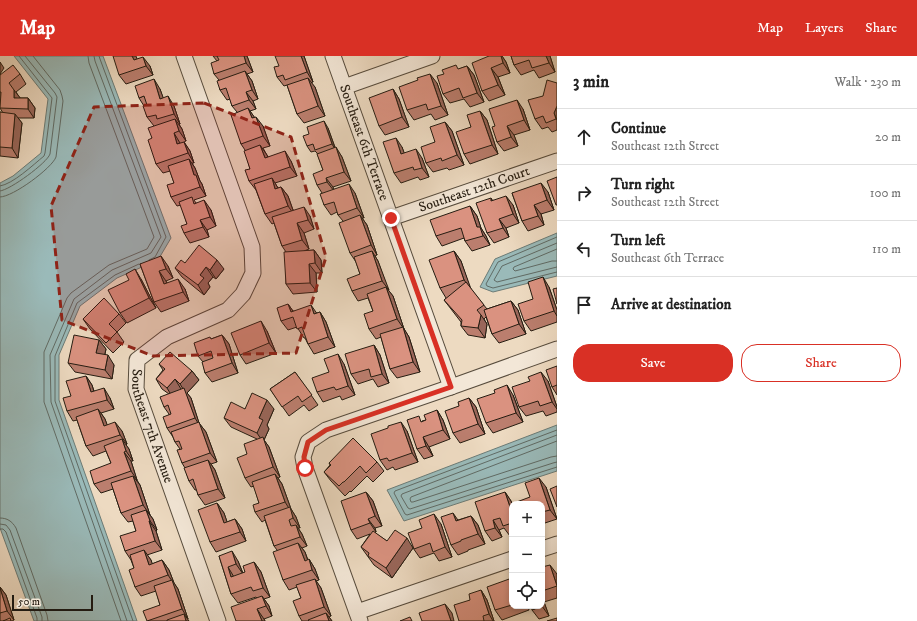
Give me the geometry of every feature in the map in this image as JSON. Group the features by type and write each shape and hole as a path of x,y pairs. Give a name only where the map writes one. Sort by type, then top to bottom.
{"street":[{"name":"Southeast 7th Avenue","path":"184,56 252,247 253,273 243,294 228,310 167,337 137,360 136,389 218,621"},
{"name":"Southeast 6th Terrace","path":"333,56 451,387"},
{"path":"344,87 432,56"},
{"name":"Southeast 12th Court","path":"391,218 557,161"},
{"path":"509,560 359,617 305,468 304,457 308,442 326,430 557,349"},
{"path":"545,548 557,544"}],"highlighted area":[{"path":"204,103 291,137 326,257 296,353 153,356 62,320 51,206 94,107"}],"water":[{"path":"14,56 103,56 171,238 158,260 117,278 80,306 59,355 59,400 137,621 34,621 0,528 0,183 13,176 41,153 48,99"},
{"path":"557,233 557,276 493,292 480,287 495,259"},
{"path":"557,425 557,471 404,521 387,490"}],"building":[{"path":"113,56 132,56 134,60 143,57 146,66 119,75"},
{"path":"217,56 244,56 246,63 214,74 211,63 219,60"},
{"path":"275,56 301,56 307,72 285,80 283,75 277,77 274,67 279,66"},
{"path":"489,56 501,56 503,63 491,68 498,85 482,91 472,63"},
{"path":"511,56 546,56 549,63 532,68 529,60 514,65"},
{"path":"13,65 20,74 9,83 14,90 14,98 28,98 28,109 0,108 0,75"},
{"path":"456,65 458,69 467,66 477,93 463,98 459,88 443,94 437,76 444,74 442,70"},
{"path":"245,71 252,90 246,92 249,100 232,106 226,88 220,90 217,81"},
{"path":"430,74 441,106 428,110 426,104 407,110 399,87 418,80 417,78"},
{"path":"308,78 318,106 297,114 287,85"},
{"path":"154,79 160,99 168,96 174,114 157,119 156,115 147,117 143,106 147,105 144,96 139,98 135,86"},
{"path":"547,80 557,83 557,106 554,113 556,119 546,123 543,116 535,119 528,100 543,96"},
{"path":"393,89 402,117 379,126 369,98"},
{"path":"517,100 524,120 507,126 511,137 497,142 492,127 495,126 489,109"},
{"path":"248,108 252,118 256,117 263,136 241,144 231,115"},
{"path":"480,111 492,145 464,154 456,132 471,127 467,115"},
{"path":"0,112 15,114 12,148 0,147"},
{"path":"175,119 179,131 174,133 177,144 184,142 188,153 156,164 148,140 152,138 148,128"},
{"path":"324,121 332,144 315,150 313,144 307,146 303,136 309,134 307,127"},
{"path":"445,122 457,155 442,161 441,158 426,163 421,147 435,142 430,127"},
{"path":"396,138 401,154 416,149 422,168 414,170 413,167 394,173 383,142"},
{"path":"260,145 265,158 285,151 290,167 249,181 245,170 250,169 244,151"},
{"path":"336,147 344,172 326,178 327,182 317,185 313,174 323,170 317,154"},
{"path":"189,159 200,187 171,197 167,185 174,183 168,166"},
{"path":"557,177 557,205 556,205 547,181"},
{"path":"272,178 275,189 281,187 288,206 265,214 254,184"},
{"path":"541,183 547,200 534,205 538,216 522,221 512,193"},
{"path":"349,184 357,208 338,215 334,202 324,205 320,194"},
{"path":"506,196 513,214 499,219 503,228 487,233 476,203 491,198 491,201"},
{"path":"192,197 194,204 204,200 210,217 200,220 203,227 184,233 181,226 187,224 179,202"},
{"path":"470,206 477,227 480,227 483,236 465,241 461,228 436,236 430,220"},
{"path":"304,207 308,220 297,223 302,240 282,246 272,217"},
{"path":"360,215 371,245 350,253 339,223"},
{"path":"199,245 217,260 210,270 206,267 200,275 204,278 198,285 175,268 181,260 185,263"},
{"path":"314,250 315,263 309,264 310,283 286,284 284,252"},
{"path":"372,251 382,281 352,291 347,279 360,274 354,257"},
{"path":"454,251 464,280 440,288 429,260"},
{"path":"161,256 166,269 159,271 164,284 178,279 183,292 154,302 140,264"},
{"path":"135,269 149,298 120,313 108,290 129,280 126,274"},
{"path":"543,277 554,311 524,321 518,304 533,299 528,282"},
{"path":"466,282 484,305 477,310 481,315 478,328 461,326 462,320 444,300"},
{"path":"386,287 397,319 369,329 364,314 373,311 367,294"},
{"path":"557,288 557,304 553,289"},
{"path":"104,298 119,314 109,324 117,332 106,343 83,319"},
{"path":"511,301 519,324 492,334 484,310"},
{"path":"288,304 291,312 311,305 314,314 320,312 328,337 308,344 302,327 297,329 293,317 281,321 277,308"},
{"path":"261,321 269,343 240,355 231,333"},
{"path":"403,327 413,362 390,369 380,334"},
{"path":"74,335 99,340 96,353 108,355 105,370 68,363"},
{"path":"222,335 232,363 205,373 202,362 213,358 211,351 198,356 194,343 210,337 211,339"},
{"path":"374,345 382,374 371,377 369,369 351,374 345,354"},
{"path":"170,352 192,371 180,384 175,379 167,388 156,379 165,369 159,364"},
{"path":"338,354 348,386 336,390 334,387 317,392 312,378 329,372 324,359"},
{"path":"557,366 557,385 552,387 546,370"},
{"path":"295,372 312,395 302,402 298,396 282,407 270,389"},
{"path":"541,372 552,402 540,406 538,401 519,407 512,387 530,381 528,377"},
{"path":"86,376 91,392 104,388 107,400 67,411 63,398 71,396 66,381"},
{"path":"507,385 516,413 486,423 477,399 495,393 494,390"},
{"path":"184,388 195,418 167,428 163,417 171,414 168,405 164,407 160,397"},
{"path":"252,393 267,400 259,418 263,420 257,433 224,418 231,402 245,409"},
{"path":"469,398 478,424 453,433 445,411 459,406 458,402"},
{"path":"98,409 104,426 115,422 120,435 86,446 76,417"},
{"path":"437,410 443,430 423,437 426,446 417,449 407,420 419,416 421,422 426,420 424,415"},
{"path":"199,422 210,453 182,463 177,450 182,449 179,441 175,442 171,432"},
{"path":"401,422 412,453 389,461 387,458 380,460 371,434"},
{"path":"263,437 273,467 245,478 237,458 247,454 244,444"},
{"path":"353,438 377,462 366,473 360,466 339,486 324,472 331,465 329,463"},
{"path":"122,439 126,451 124,452 131,471 94,484 90,471 111,463 104,446"},
{"path":"208,460 218,489 198,495 193,479 189,481 184,468"},
{"path":"275,474 285,502 255,512 253,505 259,503 252,482"},
{"path":"133,476 143,505 121,513 111,483"},
{"path":"539,478 550,510 545,511 545,501 519,501 530,497 525,483"},
{"path":"557,486 557,507 550,489"},
{"path":"366,492 375,516 368,519 370,523 351,530 341,501"},
{"path":"505,492 509,504 509,524 503,526 500,518 493,520 495,528 485,531 475,502"},
{"path":"217,503 224,523 235,519 240,532 210,542 198,510"},
{"path":"290,507 293,518 289,520 291,526 296,525 300,537 274,546 264,516"},
{"path":"146,510 155,541 125,551 120,536 136,531 131,515"},
{"path":"453,513 456,521 471,516 478,534 451,545 441,517"},
{"path":"434,514 445,547 433,552 430,543 414,549 408,533 422,528 419,520"},
{"path":"395,530 407,538 386,568 368,556 369,553 361,547 373,531 387,541"},
{"path":"298,543 305,561 309,559 312,570 283,580 273,552"},
{"path":"144,550 149,565 162,560 168,575 135,587 129,570 134,568 130,555"},
{"path":"232,551 236,564 228,567 231,577 245,572 243,566 254,562 263,588 253,591 251,587 231,594 219,556"},
{"path":"550,565 557,586 545,590 545,573 545,566"},
{"path":"315,579 324,607 299,616 293,601 301,598 296,585"},
{"path":"509,579 509,606 495,610 487,587"},
{"path":"172,580 182,609 147,621 143,611 160,605 154,586"},
{"path":"0,588 7,611 0,613"},
{"path":"481,590 489,614 483,616 484,621 459,621 454,605 470,600 469,594"},
{"path":"262,596 266,606 257,609 262,621 236,621 231,607"},
{"path":"445,604 451,621 422,621 419,613"},
{"path":"326,613 329,621 308,620"},
{"path":"184,614 186,621 167,621 167,620"},
{"path":"410,617 412,621 400,621"},
{"path":"10,618 11,621 3,621"},
{"path":"557,618 557,621 547,621"}],"route":[{"path":"305,468 304,457 308,442 326,430 451,387 391,218"}]}
